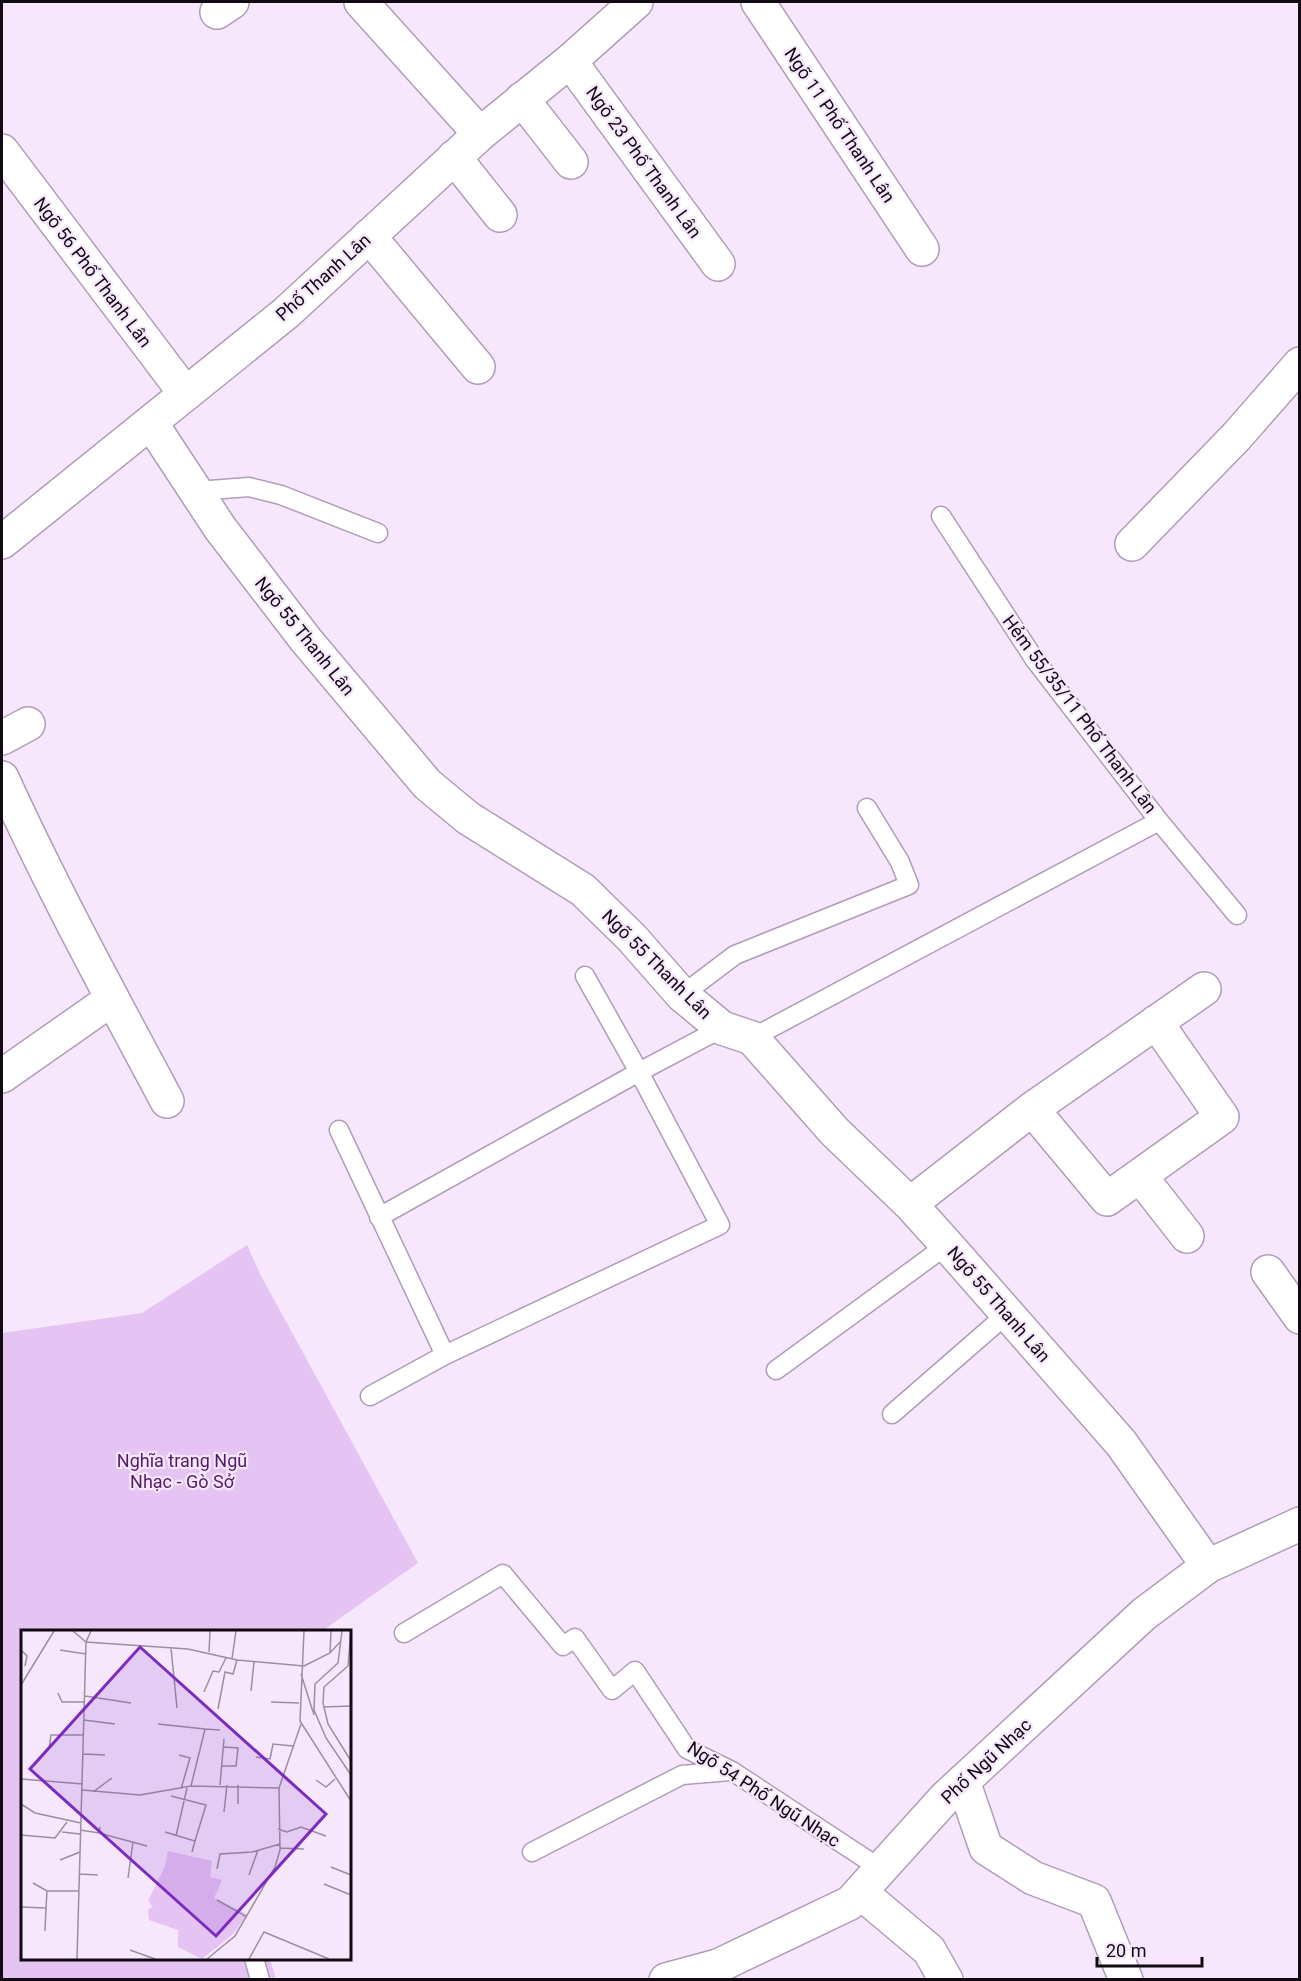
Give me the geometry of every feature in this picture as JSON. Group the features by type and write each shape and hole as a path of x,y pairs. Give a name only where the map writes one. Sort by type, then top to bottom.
{"street":[{"path":"361,2 480,134"},
{"name":"Phố Thanh Lân","path":"2,542 286,313 454,157 570,61 636,2"},
{"name":"Ngõ 11 Phố Thanh Lân","path":"758,2 922,249"},
{"name":"Ngõ 23 Phố Thanh Lân","path":"570,61 717,264"},
{"path":"522,99 571,162"},
{"name":"Ngõ 56 Phố Thanh Lân","path":"2,151 185,393"},
{"path":"454,157 500,215"},
{"path":"369,236 478,367"},
{"path":"1132,544 1236,437 1299,364"},
{"name":"Ngõ 55 Thanh Lân","path":"151,423 220,528 306,640 427,784 468,818 583,890 632,938 682,995 737,1033 910,1204 1121,1443 1208,1566"},
{"path":"2,778 22,823 167,1101"},
{"path":"910,1204 1032,1109 1204,989"},
{"path":"2,1076 112,999"},
{"path":"1032,1109 1107,1199 1222,1117 1156,1023"},
{"path":"1140,1176 1187,1236"},
{"path":"1268,1272 1299,1317"},
{"name":"Phố Ngũ Nhạc","path":"666,1980 718,1966 850,1903 945,1798 1144,1614 1208,1566 1299,1524"},
{"path":"963,1781 986,1848 1033,1878 1094,1901 1126,1980"},
{"path":"870,1880 929,1950 946,1980"}],"lane":[{"path":"197,491 249,488 281,495 378,533"},
{"name":"Hẻm 55/35/11 Phố Thanh Lân","path":"941,516 1035,660 1159,821 1237,915"},
{"path":"682,995 735,955 909,885 900,862 867,808"},
{"path":"380,1217 639,1072 737,1033 1159,821"},
{"path":"370,1396 445,1355 720,1225 585,976"},
{"path":"339,1130 445,1355"},
{"path":"776,1370 947,1245"},
{"path":"892,1414 1008,1313"},
{"name":"Ngõ 54 Phố Ngũ Nhạc","path":"404,1633 502,1574 563,1647 575,1638 612,1689 635,1671 687,1749 732,1771 870,1880"},
{"path":"532,1852 682,1775 732,1771"},
{"path":"254,1960 260,1980"}],"green space":[{"name":"Nghĩa trang Ngũ Nhạc - Gò Sở","path":"247,1245 260,1274 418,1563 323,1630 21,1630 21,1960 270,1960 276,1979 2,1979 2,1333 142,1313"}]}
